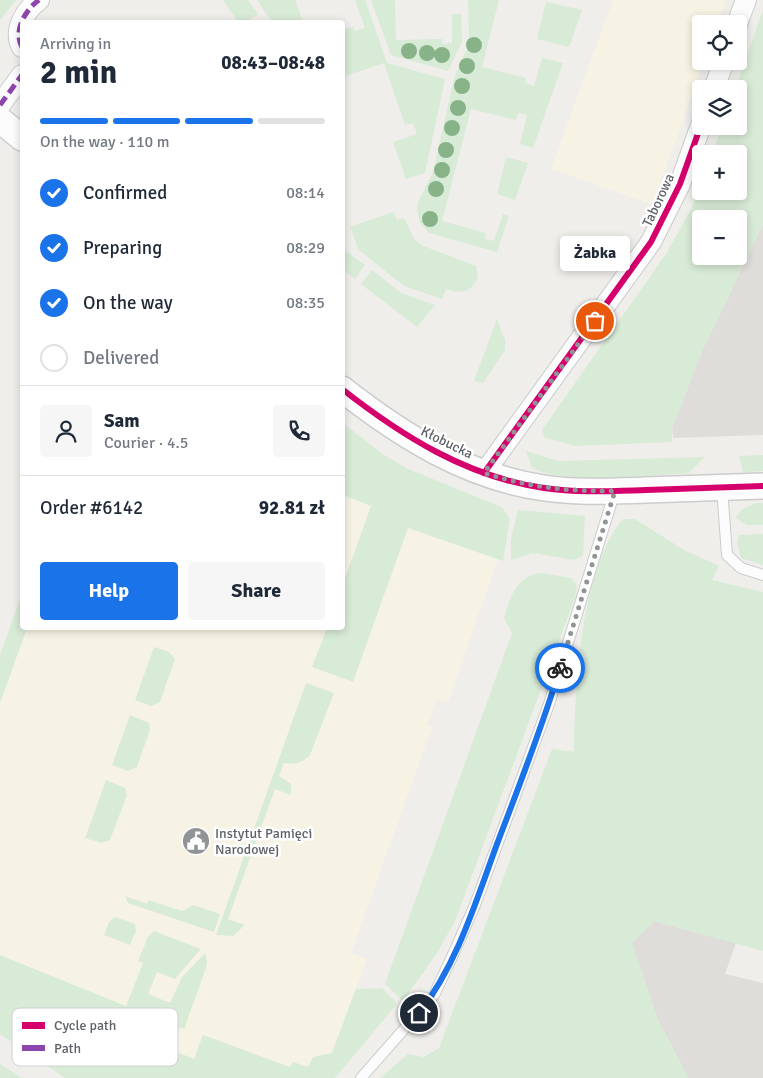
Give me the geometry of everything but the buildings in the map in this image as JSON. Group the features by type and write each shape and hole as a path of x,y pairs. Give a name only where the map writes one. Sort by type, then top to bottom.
{"street":[{"path":"23,20 39,0"},
{"path":"740,15 746,0"},
{"path":"0,105 20,78"},
{"path":"0,120 20,136"},
{"name":"Taborowa","path":"484,473 651,242 680,184 697,135"},
{"name":"Kłobucka","path":"345,391 372,412 422,445 484,473 519,484 545,489 615,491 763,486"}],"lane":[{"path":"722,488 727,555 741,568 763,575"},
{"path":"361,1078 434,995 452,959 475,905 549,704 615,491"}],"shaded area":[{"path":"613,0 726,0 720,15 692,15 692,70 701,70 697,80 692,80 692,95 651,204 551,169"},
{"path":"763,224 763,435 673,438 672,428 702,351 743,265 747,265 747,257"},
{"name":"Instytut Pamięci Narodowej","path":"345,474 499,555 448,702 436,700 427,725 432,727 351,953 367,959 323,1075 229,1077 178,1058 178,1008 41,1008 0,993 0,655 20,599 20,630 345,630"},
{"path":"654,921 736,943 725,974 763,983 763,1078 688,1078 658,1020 631,943"}],"green space":[{"path":"0,0 16,0 0,20"},
{"path":"223,0 248,0 258,14 249,20 237,20"},
{"path":"257,0 295,0 302,20 271,20"},
{"path":"355,0 365,0 387,63 445,79 425,173 406,179 393,142 417,134 413,123 405,125 384,63 345,76 345,29 353,27 355,31 365,28"},
{"path":"371,0 395,0 396,40 442,39 443,44 452,43 452,14 461,14 462,42 448,71 391,55"},
{"path":"468,0 499,0 482,67 526,78 525,83 534,86 542,58 563,63 533,148 520,144 527,115 518,113 516,120 471,109 442,221 486,233 485,239 494,241 503,214 509,216 497,252 429,233 420,223 417,210 418,202 433,172 455,75 469,44"},
{"path":"546,2 582,10 569,47 537,39"},
{"path":"763,10 763,224 747,257 747,210 692,210 692,265 743,265 702,351 672,428 672,442 576,446 545,438 542,430 666,254 695,200 747,200 747,145 715,145 719,135 747,135 747,80 738,80 742,70 747,70 747,55"},
{"path":"506,157 528,163 515,200 497,194"},
{"path":"393,212 397,220 404,218 414,239 421,245 476,266 478,276 473,286 462,292 446,289 442,299 404,286 359,250 350,227"},
{"path":"345,250 365,265 355,279 345,271"},
{"path":"372,270 401,293 435,305 417,327 361,284"},
{"path":"497,319 505,340 505,350 483,383 474,381"},
{"path":"345,425 381,453 406,468 501,507 510,518 503,561 408,528 353,682 312,667 326,630 345,630 345,578 371,506 345,496"},
{"path":"526,451 558,461 705,457 689,473 634,477 589,477 550,474 537,470 532,467"},
{"path":"763,455 763,471 743,472 739,456"},
{"path":"757,503 763,503 763,525 747,525 736,518 742,509"},
{"path":"518,510 585,516 583,555 574,560 532,553 511,560 511,539"},
{"path":"623,519 635,519 684,550 719,566 712,580 763,592 763,951 654,921 632,943 658,1020 688,1078 380,1078 408,1054 424,1057 439,1048 552,749 574,752 579,663 589,598 597,568 609,541"},
{"path":"763,534 763,565 741,558 737,543 739,535"},
{"path":"542,573 571,578 577,586 576,595 455,921 437,953 403,1001 385,984 512,633 504,618 509,602 520,583 526,578"},
{"path":"20,599 20,630 26,630 0,703 0,655"},
{"path":"154,647 169,652 175,659 160,702 151,706 135,700"},
{"path":"306,683 334,693 310,755 298,763 284,763 279,776 291,784 291,795 275,789 228,919 245,925 233,936 216,935"},
{"path":"130,715 149,723 150,730 137,767 128,771 112,765"},
{"path":"106,780 125,788 127,795 110,840 101,843 85,838"},
{"path":"125,896 147,904 148,900 182,911 193,905 220,914 214,932 128,903"},
{"path":"115,917 135,924 136,931 130,945 104,935 109,922"},
{"path":"154,931 201,949 175,979 157,972 148,994 170,1003 182,977 205,953 206,968 184,1029 180,1027 178,1033 178,1008 12,1008 12,1042 0,1034 0,955 126,1006 143,963 138,961 148,937"},
{"path":"382,988 396,1002 396,1005 335,1078 65,1078 47,1066 178,1066 178,1052 194,1059 203,1035 290,1067 293,1062 308,1067 313,1057 332,1053 356,989"},
{"path":"0,1064 22,1078 0,1078"}],"marked path":[{"path":"22,20 29,9 39,0"},
{"path":"20,28 20,41"},
{"path":"0,105 20,78"}],"cycle path":[{"path":"484,473 651,242 680,184 697,135"},
{"path":"345,391 388,423 437,452 462,464 516,483 556,490 582,491 763,486"}],"way so far":[{"path":"560,668 590,565 615,491 545,489 519,484 484,473 519,428 595,321"}],"place":[{"name":"Żabka","path":"595,321"},
{"name":"Instytut Pamięci Narodowej","path":"196,841"}],"route":[{"path":"419,1013 434,995 475,905 549,704 560,668"}]}
